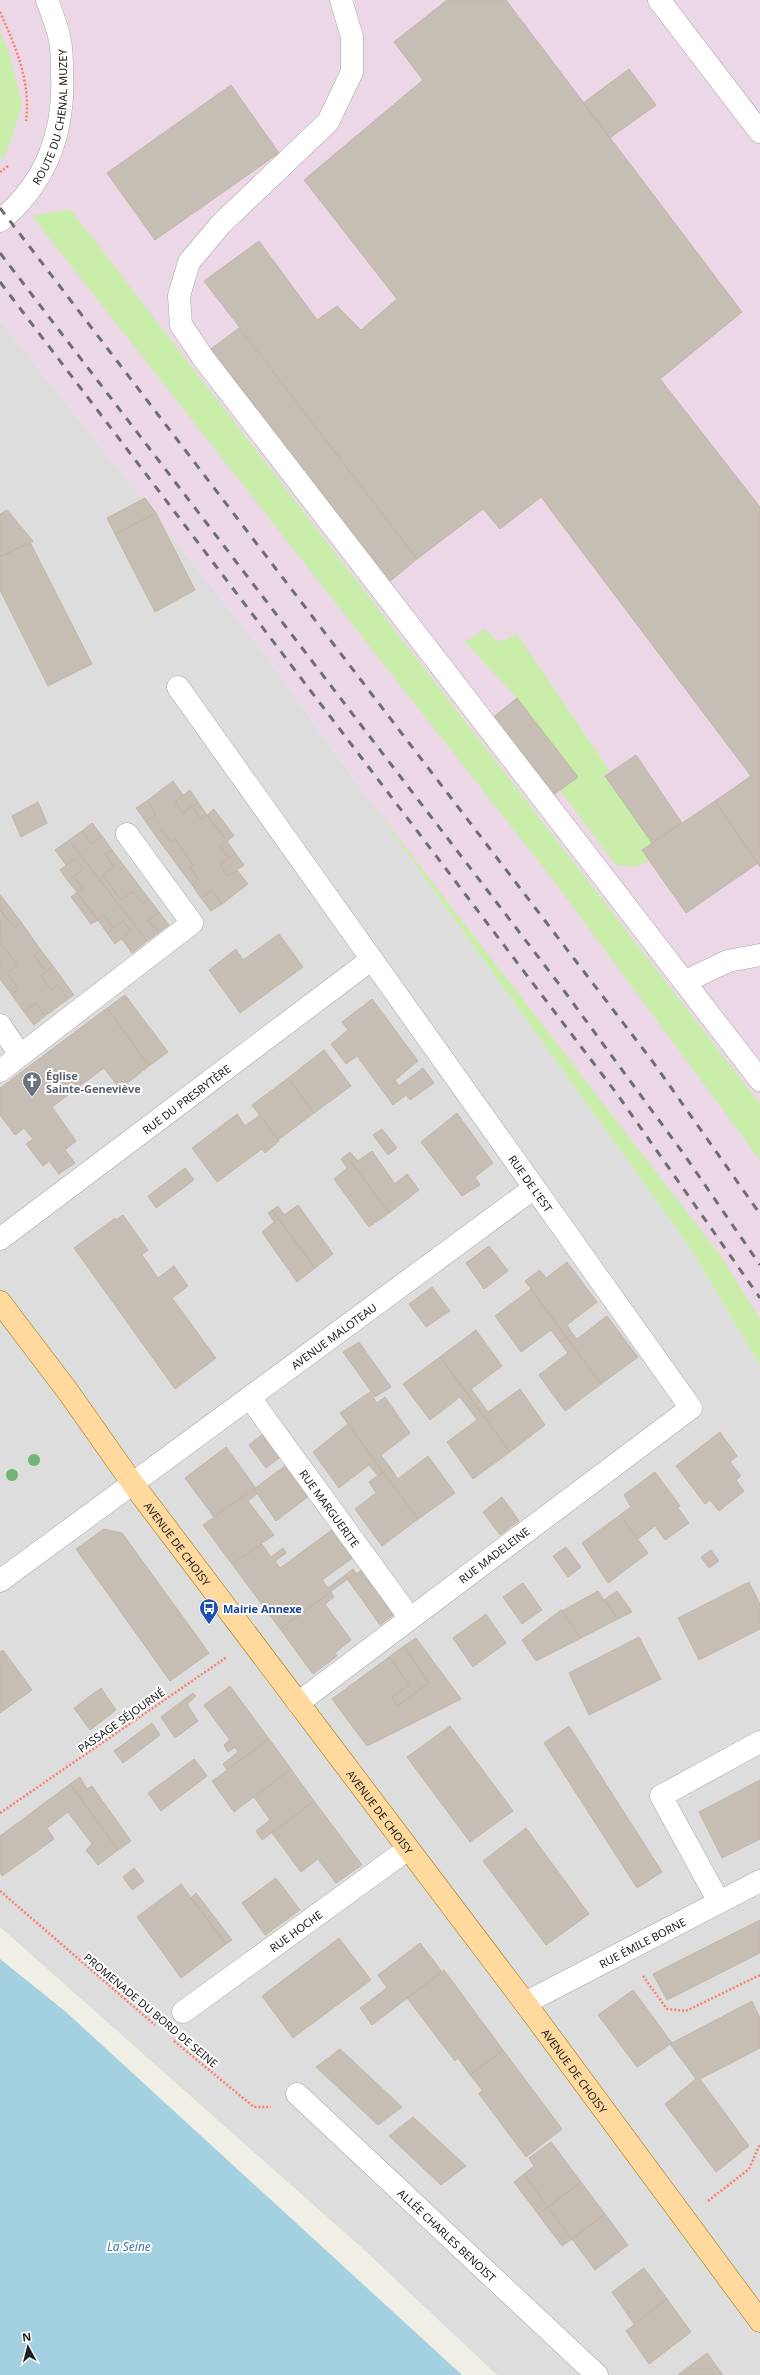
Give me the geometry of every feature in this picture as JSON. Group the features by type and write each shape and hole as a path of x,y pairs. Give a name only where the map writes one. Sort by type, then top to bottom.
{"main road":[{"name":"AVENUE DE CHOISY","path":"0,1302 69,1393 133,1484 525,2003 760,2321"}],"street":[{"name":"ROUTE DU CHENAL MUZEY","path":"0,221 26,198 40,176 50,156 58,130 63,95 62,62 59,33 47,0"},
{"path":"341,0 352,37 352,72 328,122 221,224 189,262 179,296 181,325 204,360 375,584 627,906 760,1080"},
{"path":"659,0 760,132"},
{"name":"RUE DE L'EST","path":"178,687 691,1408"},
{"path":"0,1071 192,923 127,834"},
{"path":"684,982 728,961 760,955"},
{"name":"RUE DU PRESBYTÈRE","path":"0,1239 372,959"},
{"path":"0,1025 20,1055"},
{"name":"AVENUE MALOTEAU","path":"0,1581 534,1188"},
{"name":"RUE MARGUERITE","path":"250,1398 410,1618"},
{"name":"RUE MADELEINE","path":"298,1703 691,1408"},
{"path":"719,1902 661,1796 760,1742"},
{"name":"RUE HOCHE","path":"183,2012 408,1850"},
{"name":"RUE ÉMILE BORNE","path":"525,2003 760,1881"},
{"name":"ALLÉE CHARLES BENOIST","path":"300,2097 597,2375"}],"path":[{"path":"0,12 19,58 28,95 24,129"},
{"path":"0,172 12,159"},
{"name":"PASSAGE SÉJOURNÉ","path":"0,1813 251,1640"},
{"name":"PROMENADE DU BORD DE SEINE","path":"0,1891 158,2028"},
{"path":"624,1952 667,2009 686,2011 760,1975"},
{"name":"PROMENADE DU BORD DE SEINE","path":"170,2038 254,2107 266,2108 300,2097"},
{"path":"684,2219 749,2169 760,2144"}],"shaded area":[{"path":"0,0 760,0 760,1365 689,1246 257,644 0,320"},
{"path":"0,320 257,644 689,1246 760,1365 760,2375 497,2375 361,2247 0,1927"}],"green space":[{"path":"0,32 9,52 22,104 4,160 0,155"},
{"path":"70,209 760,1104 760,1160 554,881 32,216"},
{"path":"485,629 498,642 517,634 609,770 605,776 652,843 642,850 649,861 635,867 616,865 560,790 578,777 517,698 465,642"},
{"path":"366,796 720,1255 760,1319 760,1365 689,1246"}],"water":[{"name":"La Seine","path":"0,1959 66,2012 462,2375 0,2375"}],"building":[{"path":"447,0 506,0 742,312 660,379 760,507 760,867 715,801 751,776 541,497 500,529 483,509 417,559 204,281 259,241 317,320 337,306 361,330 397,299 304,180 423,80 394,42"},
{"path":"629,69 656,105 610,138 583,103"},
{"path":"231,85 279,153 155,240 107,173"},
{"path":"239,328 417,559 388,583 211,349"},
{"path":"145,498 156,513 115,534 107,518"},
{"path":"7,510 33,541 0,557 0,514"},
{"path":"156,513 195,590 155,612 115,534"},
{"path":"30,542 92,664 48,686 0,590 0,557"},
{"path":"517,698 578,777 552,796 492,718"},
{"path":"636,755 682,823 652,843 605,776"},
{"path":"173,781 183,795 175,802 183,813 192,806 201,819 207,815 227,841 220,846 229,858 220,865 228,876 237,870 248,884 222,904 212,890 201,898 192,885 198,879 190,867 193,865 175,839 171,842 162,830 155,835 146,822 156,814 147,801"},
{"path":"190,790 198,802 183,813 175,802"},
{"path":"147,801 156,814 146,822 136,808"},
{"path":"715,801 758,863 686,913 642,850"},
{"path":"38,802 47,823 21,837 12,816"},
{"path":"198,802 207,815 201,819 192,806"},
{"path":"214,809 234,836 227,841 207,815"},
{"path":"92,823 102,836 92,844 82,831"},
{"path":"162,830 171,842 175,839 193,865 190,867 198,879 192,885 155,835"},
{"path":"82,831 92,844 102,836 112,850 105,854 114,867 103,875 121,900 133,891 142,904 149,899 159,912 148,920 158,933 147,941 69,840"},
{"path":"69,840 147,941 132,953 122,939 131,931 123,921 113,928 104,915 98,920 77,892 83,888 74,876 83,869 75,858 66,865 55,850"},
{"path":"227,841 236,854 229,858 220,846"},
{"path":"112,850 149,899 142,904 133,891 121,900 103,875 114,867 105,854"},
{"path":"236,854 244,865 228,876 220,865"},
{"path":"75,858 83,869 68,881 60,870"},
{"path":"74,876 83,888 77,892 68,881"},
{"path":"212,890 222,904 211,911 201,898"},
{"path":"77,892 98,920 91,924 71,897"},
{"path":"0,895 8,905 0,912"},
{"path":"8,905 21,922 14,927 1,911"},
{"path":"1,911 14,927 21,922 40,949 34,955 46,972 41,975 51,990 58,985 68,999 45,1016 36,1003 24,1012 12,995 19,989 7,973 17,965 0,942"},
{"path":"159,912 169,925 158,933 148,920"},
{"path":"104,915 113,928 107,933 98,920"},
{"path":"123,921 131,931 115,944 107,933"},
{"path":"279,934 303,967 240,1013 209,970 236,949 243,960"},
{"path":"0,942 17,965 7,973 19,989 12,995 0,979"},
{"path":"40,949 53,966 46,972 34,955"},
{"path":"53,966 74,995 68,999 58,985 51,990 41,975"},
{"path":"125,995 168,1052 149,1066 107,1008"},
{"path":"372,999 418,1061 395,1080 399,1086 423,1068 434,1083 410,1100 406,1095 393,1105 357,1056 346,1064 331,1044 348,1030 342,1022"},
{"path":"36,1003 45,1016 34,1025 24,1012"},
{"name":"Église Sainte-Geneviève","path":"107,1008 149,1066 120,1089 104,1068 52,1107 76,1141 65,1150 75,1163 59,1174 49,1161 43,1166 26,1144 33,1139 24,1128 15,1135 0,1115 0,1088"},
{"path":"324,1050 351,1086 314,1113 288,1078"},
{"path":"288,1078 314,1113 278,1140 252,1105"},
{"path":"457,1113 493,1163 475,1177 480,1185 462,1196 421,1142"},
{"path":"237,1114 245,1126 260,1115 279,1141 265,1153 262,1149 217,1182 192,1148"},
{"path":"382,1129 397,1148 388,1155 373,1135"},
{"path":"372,1151 395,1184 407,1174 419,1190 389,1213 346,1155 350,1152 358,1161"},
{"path":"346,1155 389,1213 369,1227 334,1179 347,1168 341,1159"},
{"path":"185,1168 194,1180 156,1208 148,1196"},
{"path":"298,1205 333,1254 315,1268 272,1210 278,1206 284,1215"},
{"path":"272,1210 315,1268 297,1282 262,1232 274,1222 268,1213"},
{"path":"123,1215 148,1250 142,1255 158,1278 174,1266 188,1286 172,1298 216,1358 175,1389 74,1248 115,1218 116,1220"},
{"path":"489,1246 508,1271 484,1289 466,1263"},
{"path":"567,1262 597,1302 567,1325 572,1333 567,1338 525,1281 540,1270 546,1278"},
{"path":"432,1287 450,1311 426,1327 409,1304"},
{"path":"531,1289 567,1338 560,1342 551,1330 521,1352 495,1316"},
{"path":"607,1316 638,1357 601,1384 567,1338 572,1333 577,1339"},
{"path":"476,1330 502,1366 471,1389 480,1401 475,1404 440,1357"},
{"path":"567,1338 601,1384 565,1411 539,1375 568,1353 560,1342"},
{"path":"359,1342 391,1387 375,1397 343,1352"},
{"path":"440,1357 475,1404 469,1409 460,1397 430,1420 403,1384"},
{"path":"520,1389 545,1425 510,1452 475,1404 480,1401 488,1412"},
{"path":"370,1392 377,1403 385,1397 410,1433 381,1455 390,1467 383,1472 340,1413"},
{"path":"475,1404 510,1452 473,1479 447,1442 477,1420 469,1409"},
{"path":"348,1424 383,1472 378,1476 369,1465 339,1488 313,1452"},
{"path":"720,1432 737,1456 730,1462 741,1476 736,1480 744,1491 719,1511 710,1500 705,1504 676,1466"},
{"path":"263,1434 280,1457 266,1468 249,1445"},
{"path":"226,1447 255,1487 214,1517 185,1478"},
{"path":"428,1456 455,1493 418,1519 383,1472 390,1467 398,1479"},
{"path":"286,1465 309,1496 276,1521 254,1489"},
{"path":"383,1472 418,1519 382,1546 355,1509 376,1493 369,1482"},
{"path":"655,1472 680,1506 678,1508 689,1523 665,1540 655,1526 638,1539 620,1515 631,1507 624,1495"},
{"path":"254,1489 257,1494 248,1501 274,1535 232,1564 203,1525"},
{"path":"502,1497 519,1521 500,1535 483,1512"},
{"path":"620,1515 648,1553 608,1583 582,1543"},
{"path":"104,1529 122,1533 209,1653 170,1681 76,1549"},
{"path":"333,1529 354,1557 322,1580 328,1588 353,1569 356,1573 280,1629 232,1564 262,1544 271,1557 283,1548 286,1553 275,1561 280,1568"},
{"path":"566,1547 581,1567 568,1577 553,1556"},
{"path":"711,1550 719,1561 709,1568 701,1557"},
{"path":"363,1569 396,1613 380,1625 348,1580"},
{"path":"749,1582 760,1604 760,1629 699,1660 678,1618"},
{"path":"523,1583 542,1610 522,1624 503,1597"},
{"path":"598,1591 618,1619 581,1638 562,1611"},
{"path":"617,1591 632,1612 618,1619 604,1600"},
{"path":"331,1592 334,1597 325,1604 351,1640 335,1653 337,1656 313,1674 280,1629"},
{"path":"561,1610 581,1638 536,1661 522,1640"},
{"path":"486,1614 506,1643 473,1667 453,1638"},
{"path":"639,1637 661,1679 589,1715 569,1673"},
{"path":"416,1638 461,1699 367,1746 332,1699 389,1657 409,1685 392,1697 397,1706 429,1683 404,1646"},
{"path":"404,1646 429,1683 397,1706 392,1697 409,1685 389,1657"},
{"path":"3,1650 32,1690 0,1713 0,1652"},
{"path":"230,1686 269,1739 227,1770 223,1764 238,1752 235,1747 228,1752 224,1745 230,1740 204,1705"},
{"path":"101,1688 116,1710 90,1730 74,1708"},
{"path":"193,1693 196,1696 187,1704 198,1721 175,1738 161,1717"},
{"path":"152,1723 160,1735 123,1763 114,1751"},
{"path":"450,1726 513,1811 470,1842 407,1757"},
{"path":"569,1726 662,1872 637,1888 544,1743"},
{"path":"269,1739 291,1769 234,1812 212,1781"},
{"path":"194,1759 207,1776 161,1811 148,1793"},
{"path":"291,1769 314,1801 262,1840 256,1831 270,1820 254,1797"},
{"path":"80,1777 87,1789 92,1786 131,1841 118,1850 70,1784"},
{"path":"760,1780 760,1839 722,1858 699,1812"},
{"path":"70,1784 118,1850 98,1865 86,1850 92,1844 68,1812 47,1828 54,1839 2,1876 0,1873 0,1836"},
{"path":"314,1801 362,1865 336,1883 318,1859 301,1872 272,1833"},
{"path":"526,1828 589,1914 546,1945 483,1861"},
{"path":"134,1868 144,1881 132,1890 123,1877"},
{"path":"276,1878 300,1910 265,1935 242,1903"},
{"path":"181,1884 226,1944 181,1978 137,1917"},
{"path":"196,1893 232,1940 226,1944 191,1898"},
{"path":"760,1920 760,1953 667,2000 653,1974"},
{"path":"339,1938 371,1980 293,2038 262,1996"},
{"path":"420,1943 442,1972 372,2025 360,2008 387,1988 378,1975"},
{"path":"444,1970 503,2050 470,2075 458,2058 455,2061 407,1998"},
{"path":"633,1990 672,2043 637,2067 598,2015"},
{"path":"752,2001 760,2018 760,2048 700,2079 749,2146 716,2172 665,2104 696,2079 670,2044"},
{"path":"340,2049 402,2107 378,2125 316,2067"},
{"path":"503,2050 562,2129 526,2157 479,2094 482,2090 470,2075"},
{"path":"413,2117 466,2166 441,2185 389,2136"},
{"path":"551,2142 581,2182 548,2207 524,2174 534,2166 529,2158"},
{"path":"524,2174 548,2207 538,2214 514,2182"},
{"path":"581,2182 605,2214 572,2239 548,2207"},
{"path":"548,2207 572,2239 562,2246 538,2214"},
{"path":"605,2214 628,2245 595,2270 572,2239"},
{"path":"644,2268 667,2299 634,2324 612,2292"},
{"path":"667,2299 691,2332 649,2364 626,2331"},
{"path":"707,2353 723,2375 678,2375"}],"railway":[{"path":"0,208 653,1062 760,1214"},
{"path":"0,253 562,988 683,1153 760,1265"},
{"path":"0,282 617,1094 760,1298"}],"place":[{"name":"Église Sainte-Geneviève","path":"32,1098"},
{"name":"Mairie Annexe","path":"209,1625"}]}
